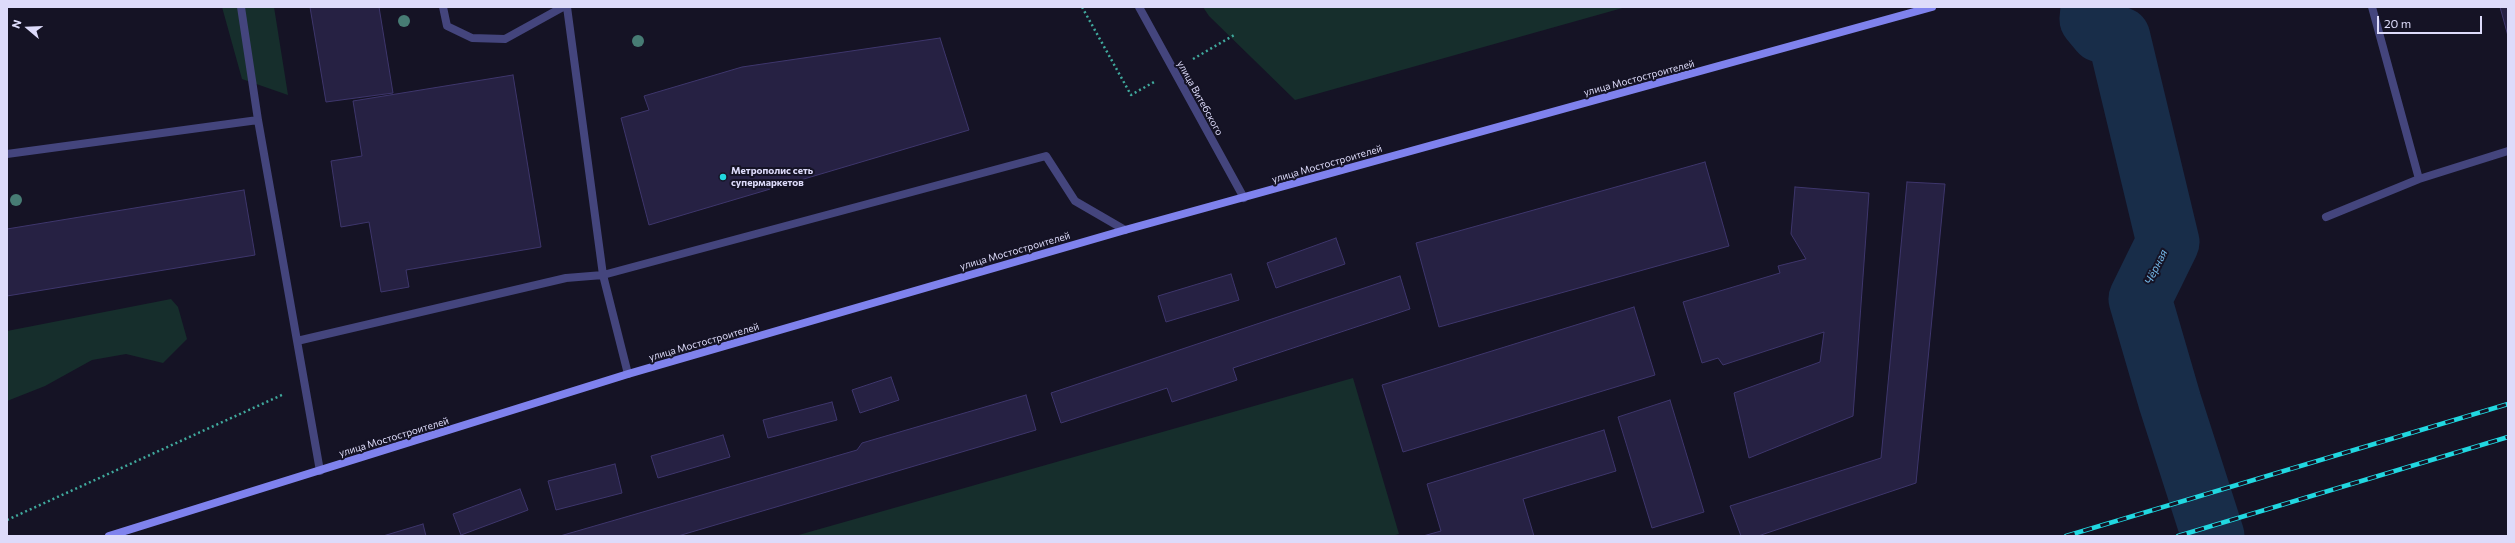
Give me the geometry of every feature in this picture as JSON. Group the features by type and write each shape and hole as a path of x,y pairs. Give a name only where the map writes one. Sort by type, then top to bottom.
{"main road":[{"name":"улица Мостостроителей","path":"109,536 628,374 1125,230 1932,7"}],"street":[{"path":"241,7 258,120 320,471"},
{"path":"443,7 447,26 472,38 505,39 563,7"},
{"path":"567,7 603,275 628,374"},
{"name":"улица Витебского","path":"1139,7 1244,198"},
{"path":"2372,7 2420,178"},
{"path":"7,154 258,120"},
{"path":"2326,217 2420,178 2508,151"},
{"path":"297,341 566,278 603,275 1046,156 1075,202 1125,230"}],"path":[{"path":"1082,7 1131,95"},
{"path":"7,520 305,384"}],"green space":[{"path":"222,7 274,7 288,95 242,79"},
{"path":"1203,7 1626,7 1295,100 1209,16"},
{"path":"171,299 178,307 187,339 163,363 126,354 92,360 45,386 7,401 7,331"},
{"path":"1353,378 1399,534 1392,536 795,536"}],"building":[{"path":"310,7 379,7 393,93 326,102"},
{"path":"2500,7 2508,7 2508,36"},
{"name":"Метрополис cеть супермаркетов","path":"940,38 969,130 649,225 621,118 649,110 644,96 742,67"},
{"path":"513,75 541,247 406,270 409,287 381,292 369,222 341,227 331,161 362,156 353,101"},
{"path":"1705,162 1729,246 1439,327 1416,243"},
{"path":"1907,182 1945,184 1916,483 1758,536 1741,536 1730,506 1881,458"},
{"path":"1795,187 1869,193 1853,416 1749,458 1734,393 1820,362 1824,332 1723,365 1718,358 1702,363 1683,302 1780,273 1778,266 1806,259 1791,234"},
{"path":"244,190 255,255 7,296 7,229"},
{"path":"1336,238 1345,264 1276,288 1267,263"},
{"path":"1231,274 1239,300 1166,322 1158,296"},
{"path":"1400,276 1410,309 1233,368 1237,380 1172,402 1167,388 1061,423 1051,393"},
{"path":"1634,307 1655,375 1403,452 1382,385"},
{"path":"891,377 899,400 860,413 852,390"},
{"path":"1026,395 1036,430 678,536 560,536 857,450 862,443"},
{"path":"1670,400 1704,512 1652,528 1618,417"},
{"path":"832,402 837,420 768,438 763,420"},
{"path":"1604,430 1616,471 1523,499 1534,536 1423,536 1441,531 1427,484"},
{"path":"723,435 730,457 658,478 651,456"},
{"path":"615,464 622,493 556,510 548,481"},
{"path":"520,489 528,510 461,535 453,514"},
{"path":"423,524 426,536 383,536"}],"waterway":[{"name":"Чёрная","path":"2092,8 2091,19 2101,31 2119,38 2168,242 2140,299 2170,402 2213,536"}],"railway":[{"path":"2066,536 2508,404"},
{"path":"2178,536 2508,437"}],"place":[{"name":"Метрополис cеть супермаркетов","path":"723,177"}]}
